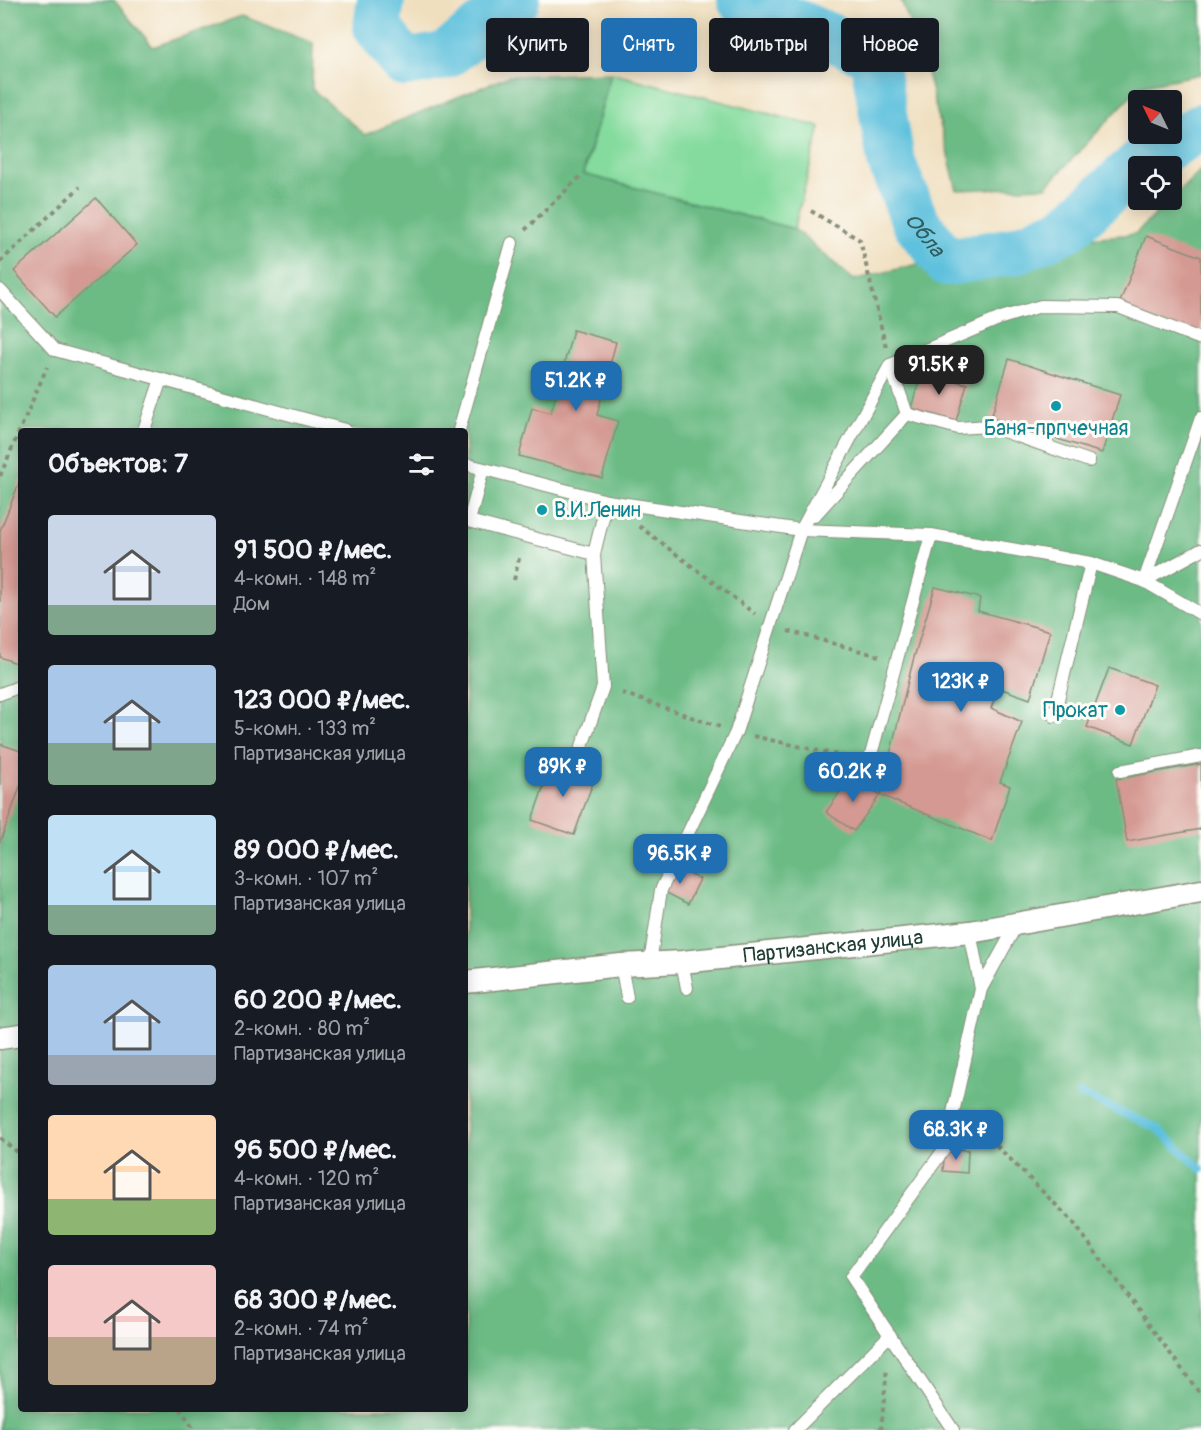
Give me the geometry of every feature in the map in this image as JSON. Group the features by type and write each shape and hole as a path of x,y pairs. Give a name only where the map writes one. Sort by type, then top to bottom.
{"street":[{"name":"Партизанская улица","path":"468,982 970,932 1201,891"},
{"path":"0,1038 18,1035"}],"lane":[{"path":"460,428 512,243"},
{"path":"0,290 55,350 338,428"},
{"path":"650,963 661,890 736,732 801,530 890,365 1001,318 1041,306 1118,308 1201,339"},
{"path":"890,365 907,414"},
{"path":"145,428 161,379"},
{"path":"907,414 958,428 989,426 1089,461"},
{"path":"801,530 907,414"},
{"path":"1144,581 1201,418"},
{"path":"468,465 607,501 801,530 931,536 1091,563 1144,581 1201,614"},
{"path":"483,469 469,521 594,554"},
{"path":"577,760 603,687 594,554 607,501"},
{"path":"869,762 931,536"},
{"path":"1144,581 1201,550"},
{"path":"1054,716 1091,563"},
{"path":"0,694 18,687"},
{"path":"1120,771 1201,756"},
{"path":"953,1430 851,1277 945,1148 981,989 1017,924"},
{"path":"970,932 981,989"},
{"path":"682,962 687,988"},
{"path":"621,965 627,997"},
{"path":"795,1430 891,1335"}],"path":[{"path":"512,243 583,174"},
{"path":"0,261 80,187"},
{"path":"811,211 860,240 890,365"},
{"path":"21,428 55,350"},
{"path":"0,476 18,435"},
{"path":"607,501 770,626 897,660"},
{"path":"514,580 524,536"},
{"path":"603,687 736,732 869,762"},
{"path":"954,1104 1074,1222 1201,1395"},
{"path":"0,1138 18,1153"},
{"path":"881,1430 891,1335"},
{"path":"183,1412 194,1430"}],"green space":[{"path":"0,0 114,0 153,47 242,16 313,43 312,89 365,135 509,76 611,73 583,174 794,229 854,280 986,247 1135,234 1160,210 1182,210 1182,188 1201,170 1201,1430 0,1430"},
{"path":"901,0 1201,0 1201,74 1128,90 1128,99 1046,187 957,190 927,72 939,72 939,18 908,18"},
{"path":"611,73 820,127 794,229 584,175"}],"building":[{"path":"96,198 137,245 55,317 14,271"},
{"path":"1146,236 1201,257 1201,339 1118,307"},
{"path":"573,330 616,342 597,415 618,421 602,478 519,456 532,408 551,413"},
{"name":"Баня-прпчечная","path":"1009,359 1120,395 1102,453 991,418"},
{"path":"922,372 967,384 956,421 911,408"},
{"path":"18,486 18,664 0,657 0,531"},
{"path":"935,587 980,598 978,611 1050,631 1030,699 999,688 991,708 1022,722 1000,782 1010,786 992,841 880,795 913,661"},
{"name":"Прокат","path":"1109,668 1155,685 1133,744 1087,727"},
{"path":"0,744 18,750 18,792 0,843"},
{"path":"552,762 595,777 574,835 532,820"},
{"path":"1201,764 1201,829 1127,842 1116,779"},
{"path":"852,775 880,795 854,831 826,812"},
{"path":"672,866 700,879 688,904 661,890"},
{"path":"945,1148 968,1150 967,1173 943,1171"}],"waterway":[{"name":"Обла","path":"381,0 377,27 404,63 445,56 516,0"},
{"name":"Обла","path":"741,0 873,55 891,161 915,221 947,262 1014,251 1066,229 1140,163 1201,127"},
{"path":"1080,1094 1157,1128 1201,1169"}],"place":[{"name":"Баня-прпчечная","path":"1056,406"},
{"name":"В.И.Ленин","path":"542,510"},
{"name":"Прокат","path":"1120,710"}]}
